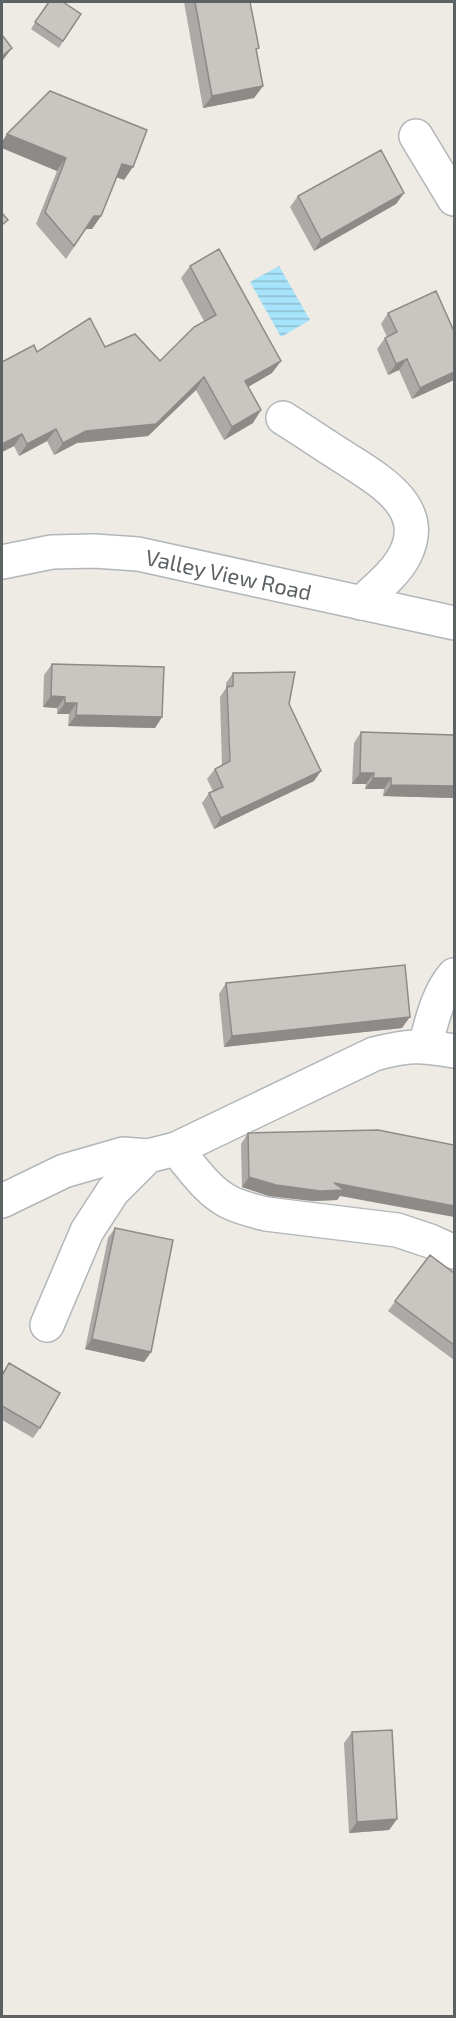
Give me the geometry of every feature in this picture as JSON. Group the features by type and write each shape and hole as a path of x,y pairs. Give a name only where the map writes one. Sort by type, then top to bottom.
{"street":[{"path":"416,136 454,199"},
{"path":"283,418 388,486 406,509 412,531 405,556 361,603"},
{"name":"Valley View Road","path":"2,562 52,552 94,551 138,554 454,623"},
{"path":"47,1325 87,1231 113,1191 162,1152 374,1054 406,1046 440,1048 438,1003 446,985 454,975"},
{"path":"2,1202 64,1171 123,1154 162,1152 214,1192 246,1209 266,1214 397,1230 454,1252"}],"water":[{"path":"279,266 310,320 281,337 250,282"}],"building":[{"path":"49,2 63,2 81,14 63,41 35,22"},
{"path":"195,2 250,2 259,48 256,49 263,86 212,96"},
{"path":"2,35 12,48 2,56"},
{"path":"50,91 147,130 133,167 122,164 101,216 94,216 74,246 45,212 66,158 7,134"},
{"path":"381,150 404,193 321,240 298,196"},
{"path":"2,213 8,220 2,225"},
{"path":"219,249 281,361 245,381 261,410 232,427 204,377 156,424 86,431 63,443 56,429 27,444 22,434 2,444 2,362 34,345 37,352 90,318 105,347 135,334 160,361 194,327 216,315 190,266"},
{"path":"436,291 454,328 454,372 420,388 407,359 396,364 385,338 397,332 388,313"},
{"path":"52,664 164,667 162,717 76,715 77,703 65,703 65,697 51,696"},
{"path":"295,672 289,704 321,771 221,818 209,793 223,787 215,769 230,761 227,687 233,686 233,673"},
{"path":"361,732 454,735 454,786 391,785 391,778 373,778 374,773 360,773"},
{"path":"405,965 410,1017 232,1036 226,983"},
{"path":"378,1130 454,1145 454,1206 334,1183 344,1190 320,1191 276,1185 249,1177 248,1133"},
{"path":"115,1228 173,1240 151,1352 92,1339"},
{"path":"430,1255 454,1273 454,1345 395,1301"},
{"path":"9,1363 60,1393 40,1428 2,1406 2,1376"},
{"path":"392,1730 397,1819 357,1822 352,1732"}]}
